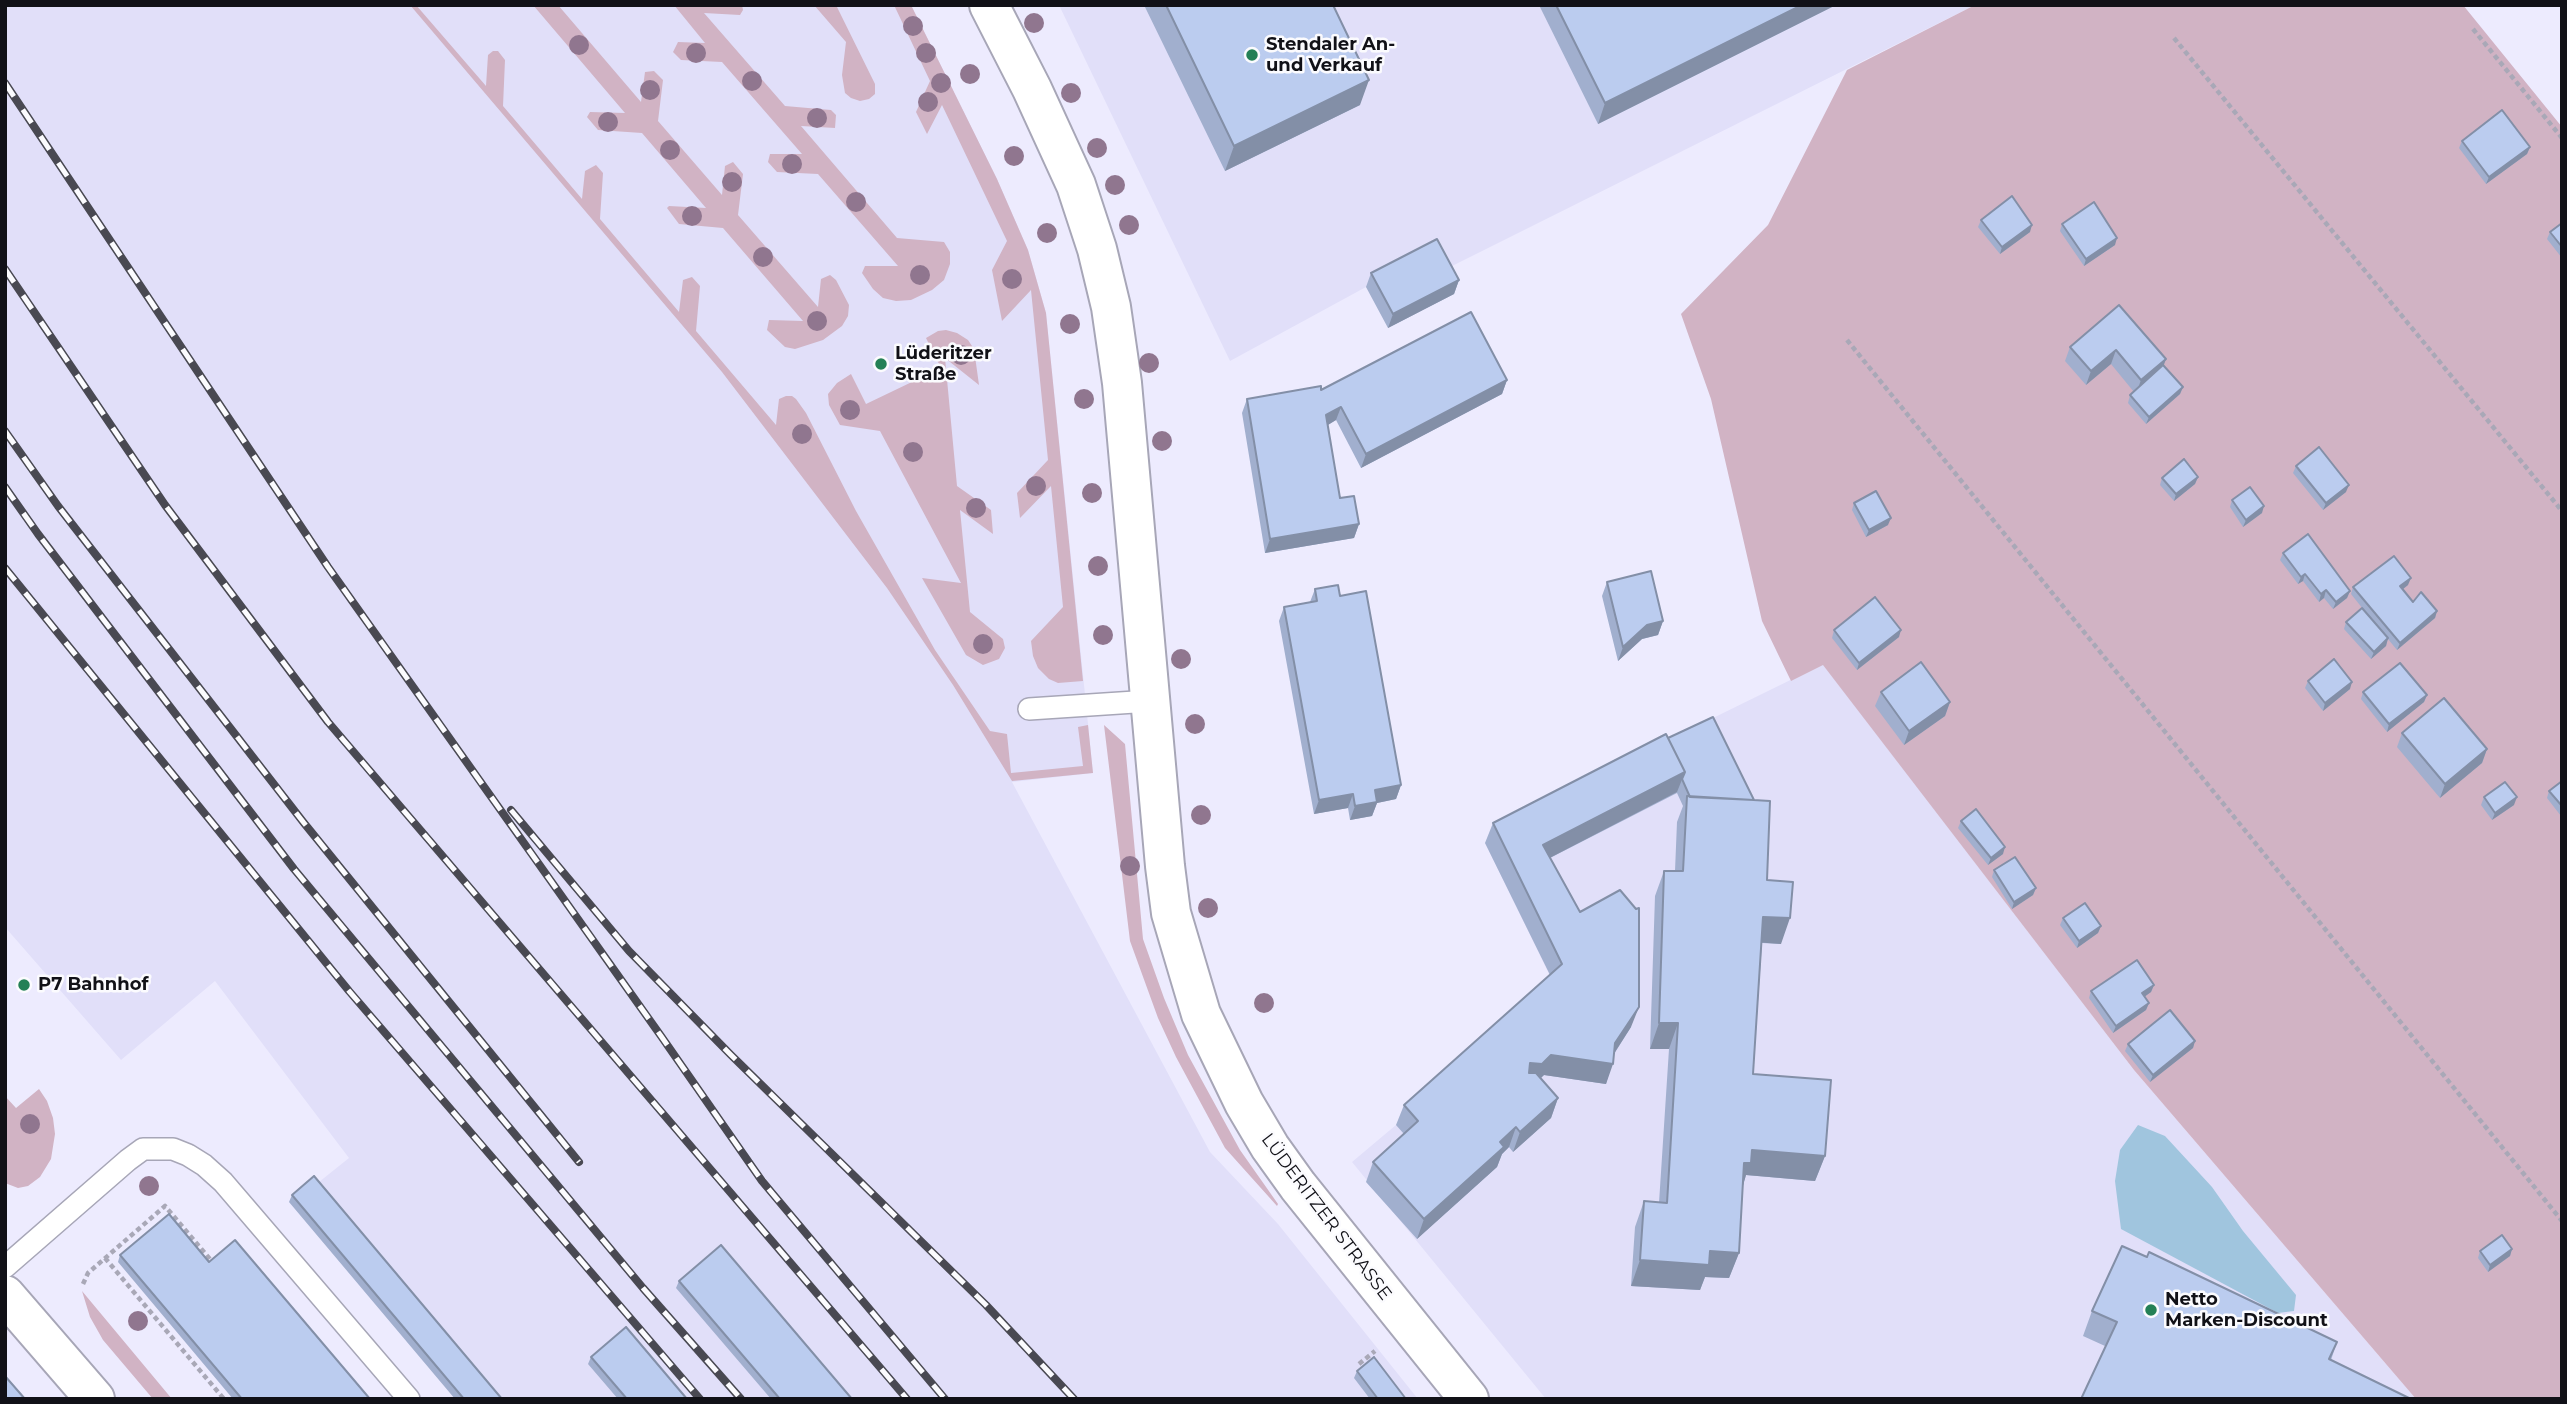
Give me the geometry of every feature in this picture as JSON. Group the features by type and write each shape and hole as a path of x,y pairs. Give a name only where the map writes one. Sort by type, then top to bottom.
{"main road":[{"name":"LÜDERITZER STRASSE","path":"989,5 1032,89 1076,185 1097,249 1111,307 1122,383 1171,913 1185,967 1208,1032 1270,1147 1314,1207 1469,1399"},
{"path":"5,1295 95,1399"}],"lane":[{"path":"1029,709 1150,701"},
{"path":"5,1268 143,1149 173,1149 204,1165 223,1182 409,1399"}],"path":[{"path":"2473,29 2562,138"},
{"path":"2174,38 2562,511"},
{"path":"1847,340 2562,1221"},
{"path":"83,1284 88,1273 165,1206 217,1267"},
{"path":"133,1234 141,1244"},
{"path":"105,1258 224,1399"},
{"path":"1359,1364 1378,1348"}],"shaded area":[{"path":"5,5 911,5 997,179 1028,250 1046,313 1093,773 1012,782 1210,1152 1278,1224 1418,1399 494,1399 314,1186 349,1158 215,981 121,1060 5,927"},
{"path":"410,5 416,5 486,86 488,55 498,51 505,60 503,106 582,199 585,171 596,165 603,173 600,219 679,312 683,280 692,277 700,286 696,331 776,425 779,399 792,396 796,399 935,650 990,731 1007,734 1011,773 1083,766 1078,727 1088,725 1093,773 1012,781 953,685 887,588 722,372"},
{"path":"533,5 558,5 641,102 645,72 654,71 663,80 658,121 722,195 725,166 733,162 743,174 738,215 818,307 821,279 830,275 836,280 849,305 848,316 842,326 823,340 795,349 785,347 767,330 769,320 803,321 723,228 679,224 667,208 669,206 706,208 642,133 598,130 587,117 590,112 625,113"},
{"path":"674,5 742,5 740,15 704,13 785,106 831,110 836,115 835,128 801,126 897,238 944,242 950,252 950,264 944,280 932,290 911,300 883,298 873,289 862,273 865,266 898,266 818,174 777,172 768,162 770,154 802,154 722,62 681,60 673,52 678,42 705,43"},
{"path":"814,5 836,5 875,84 875,94 869,99 860,101 845,93 842,75 846,42"},
{"path":"894,5 911,5 997,179 1028,250 1046,313 1083,681 1058,683 1049,679 1038,668 1031,641 1063,607 1051,486 1020,518 1017,493 1048,460 1031,290 1002,321 992,270 1007,241 942,105 927,134 916,112 930,81"},
{"path":"1059,5 1975,5 1442,271 1366,287 1230,361"},
{"path":"1975,5 2463,5 2562,127 2562,1399 2416,1399 2134,1070 1823,665 1791,681 1762,621 1711,399 1681,314 1768,225 1847,70"},
{"path":"946,330 968,340 974,349 979,385 945,358 957,486 991,510 993,534 960,510 970,612 1003,639 1005,648 999,659 983,665 966,655 922,578 961,583 880,431 840,425 829,405 828,394 837,383 851,374 866,404 941,368 926,338"},
{"path":"1823,664 2134,1070 2416,1399 1546,1399 1352,1162 1554,984 1485,843 1658,754 1656,746"},
{"path":"1104,725 1125,744 1143,939 1164,998 1188,1055 1240,1150 1277,1206 1225,1148 1158,1018 1130,941"},
{"path":"39,1089 53,1118 55,1134 51,1159 40,1177 28,1186 18,1188 5,1183 5,1096 16,1108"},
{"path":"2138,1125 2165,1136 2212,1187 2243,1231 2296,1295 2294,1311 2278,1313 2121,1229 2115,1181 2120,1150"},
{"path":"82,1291 172,1399 153,1399 103,1340 90,1317"}],"building":[{"name":"Stendaler An- und Verkauf","path":"1166,5 1333,5 1369,80 1234,146"},
{"path":"1556,5 1802,5 1605,103"},
{"path":"2502,110 2530,147 2489,177 2462,141"},
{"path":"2012,196 2032,225 2002,247 1981,220"},
{"path":"2094,202 2117,238 2086,259 2062,224"},
{"path":"2562,223 2562,247 2550,232"},
{"path":"1437,239 1459,280 1393,314 1371,273"},
{"path":"2119,305 2166,359 2141,380 2116,350 2091,371 2070,347"},
{"path":"1471,312 1507,380 1366,454 1341,407 1326,415 1340,498 1354,496 1359,524 1270,539 1247,399 1321,386 1321,390"},
{"path":"2163,365 2183,387 2149,417 2130,395"},
{"path":"2319,447 2349,485 2326,503 2296,466"},
{"path":"2184,459 2198,477 2176,494 2162,478"},
{"path":"2250,487 2264,506 2246,520 2232,500"},
{"path":"1876,491 1891,518 1869,530 1854,503"},
{"path":"2308,534 2350,591 2336,602 2326,590 2321,594 2305,574 2301,577 2283,553"},
{"path":"2394,556 2411,578 2400,586 2413,602 2421,592 2437,611 2400,643 2353,587"},
{"path":"1651,571 1663,621 1647,625 1623,647 1607,582"},
{"path":"1338,585 1340,596 1366,591 1401,785 1375,790 1377,802 1355,806 1353,794 1319,800 1284,607 1317,601 1315,589"},
{"path":"1875,597 1901,630 1859,663 1834,630"},
{"path":"2362,608 2388,638 2374,652 2346,622"},
{"path":"2334,659 2352,682 2325,703 2308,681"},
{"path":"1921,662 1950,702 1909,731 1881,692"},
{"path":"2400,663 2427,695 2389,724 2363,692"},
{"path":"2444,698 2487,749 2445,784 2402,733"},
{"path":"1713,717 1754,800 1690,797 1682,779 1685,772 1668,738"},
{"path":"1666,734 1685,772 1543,845 1580,912 1620,890 1636,909 1639,908 1639,1007 1615,1043 1613,1064 1551,1055 1542,1064 1530,1063 1529,1073 1536,1073 1558,1098 1520,1132 1516,1127 1500,1142 1504,1147 1424,1219 1373,1162 1418,1121 1404,1105 1562,964 1493,823"},
{"path":"2562,781 2562,806 2549,791"},
{"path":"2505,782 2517,797 2495,813 2484,797"},
{"path":"1687,796 1770,801 1767,880 1793,882 1790,918 1763,917 1753,1074 1831,1080 1825,1156 1752,1150 1751,1163 1744,1163 1739,1253 1710,1251 1709,1265 1640,1260 1644,1201 1667,1203 1678,1023 1659,1023 1664,871 1683,871"},
{"path":"1976,809 2005,847 1991,858 1961,821"},
{"path":"2015,857 2036,888 2014,902 1994,870"},
{"path":"2085,903 2101,926 2079,941 2063,918"},
{"path":"2137,960 2154,985 2142,993 2149,1003 2116,1026 2091,991"},
{"path":"2170,1010 2195,1041 2153,1075 2128,1044"},
{"path":"314,1176 502,1399 464,1399 292,1195"},
{"path":"169,1214 209,1262 235,1240 370,1399 242,1399 120,1255"},
{"path":"2502,1235 2512,1249 2490,1265 2480,1251"},
{"path":"721,1245 852,1399 780,1399 679,1281"},
{"name":"Netto Marken-Discount","path":"2122,1246 2147,1257 2149,1252 2337,1342 2329,1359 2411,1399 2081,1399 2117,1322 2092,1311"},
{"path":"626,1327 687,1399 627,1399 591,1357"},
{"path":"1374,1357 1406,1399 1378,1399 1357,1371"},
{"path":"5,1376 25,1399 5,1399"}],"railway":[{"path":"5,83 328,567 762,1181 945,1399"},
{"path":"5,269 165,505 328,722 907,1399"},
{"path":"5,431 58,506 304,823 579,1162"},
{"path":"5,487 294,869 643,1288 741,1399"},
{"path":"5,568 349,991 700,1399"},
{"path":"511,810 629,951 986,1305 1074,1399"}],"place":[{"name":"Stendaler An- und Verkauf","path":"1252,55"},
{"name":"Lüderitzer Straße","path":"881,364"},
{"name":"P7 Bahnhof","path":"24,985"},
{"name":"Netto Marken-Discount","path":"2151,1310"}]}
